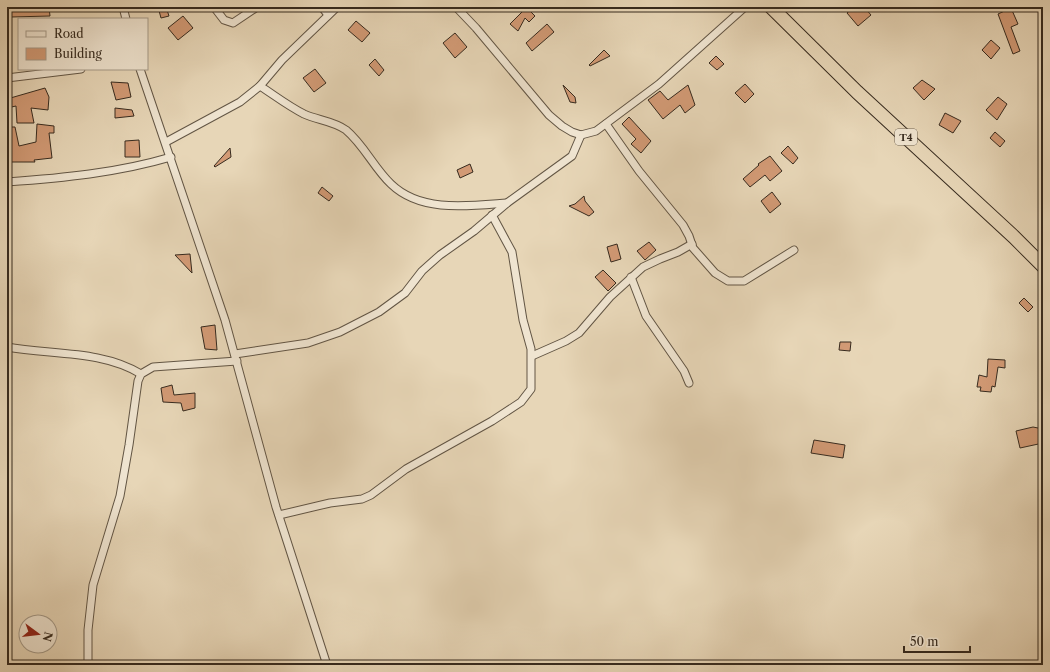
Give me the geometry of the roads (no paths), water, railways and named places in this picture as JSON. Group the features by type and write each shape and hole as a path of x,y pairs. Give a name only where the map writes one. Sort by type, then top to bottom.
{"highway":[{"name":"T4","path":"771,7 857,92 1014,237 1043,266"}],"street":[{"path":"123,7 126,18"},
{"path":"214,7 224,20 233,23 257,7"},
{"path":"322,7 328,15"},
{"path":"166,142 240,102 260,86 282,60 337,7"},
{"path":"456,7 549,115 562,126 582,135 596,131 659,84 744,7"},
{"path":"7,78 73,70"},
{"path":"140,70 171,157 236,358 279,515 328,665"},
{"path":"260,86 302,113 339,125 358,142 391,185 411,198 428,203 450,206 507,203"},
{"path":"606,124 640,171 683,225 692,244 703,261 715,273 732,282 744,280 754,276 794,250"},
{"path":"88,665 88,630 93,585 120,496 138,381 141,374 153,367 236,358 308,343 340,332 379,312 405,293 422,271 440,255 474,231 507,203 572,156 582,135"},
{"path":"7,182 100,173 142,166 171,157"},
{"path":"279,515 330,503 362,499 372,495 406,469 492,421 521,402 531,389 532,349 523,320 512,252 492,215"},
{"path":"532,356 580,333 610,297 643,267 660,258 678,252 692,244"},
{"path":"631,277 646,316 684,371 689,383"},
{"path":"7,347 63,353 116,362 129,366 141,374"}]}
